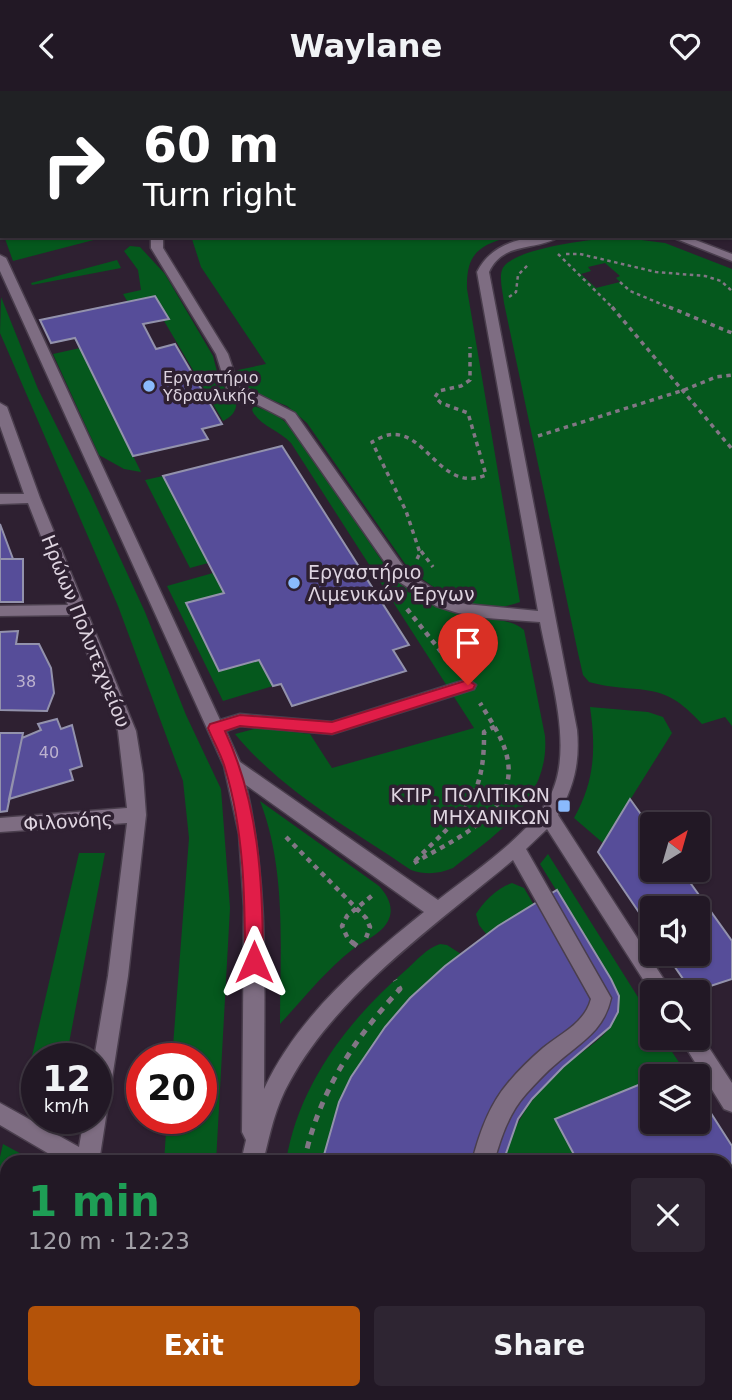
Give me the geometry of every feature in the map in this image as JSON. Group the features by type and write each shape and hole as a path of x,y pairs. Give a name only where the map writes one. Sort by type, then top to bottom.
{"street":[{"path":"157,238 157,248 222,354 232,386 290,416 403,577 442,602 464,609 546,617"},
{"path":"253,1155 268,1104 293,1057 337,1001 515,847 547,814 564,786 569,752 567,722 483,272 488,260 497,253 547,238"},
{"path":"679,238 732,258"},
{"path":"0,258 233,766 248,834 254,907 252,1155"},
{"name":"Ηρώων Πολυτεχνείου","path":"0,407 33,498 127,731 137,815 107,1043"},
{"path":"0,499 33,498"},
{"path":"0,611 77,610"},
{"path":"215,728 240,720 332,728 468,685"},
{"path":"233,766 439,912"},
{"path":"547,814 654,980"},
{"name":"Φιλονόης","path":"0,825 137,815"},
{"path":"485,1155 500,1112 547,1059 596,1017 601,999 515,847"},
{"path":"699,1050 732,1102"},
{"path":"0,1113 74,1155"},
{"path":"87,1155 92,1134"}],"path":[{"path":"550,238 551,245 559,255 624,319 732,449"},
{"path":"620,282 630,291 732,333"},
{"path":"514,444 684,390 716,377 732,375"},
{"path":"372,442 406,511 418,546"},
{"path":"496,726 509,757 508,786 502,802 475,827 411,865 474,794 482,778 484,732 496,726"},
{"path":"242,811 278,830 356,909 370,927 366,937 357,946"},
{"path":"306,1155 324,1095 337,1071 372,1021 400,989 399,983 348,939 342,926 347,916 356,909"}],"green space":[{"path":"5,238 101,238 13,261"},
{"path":"192,238 507,238 491,243 477,252 469,267 467,289 520,602 490,607 475,605 446,594 408,568 307,423 287,406 252,392 235,373 266,364 201,267"},
{"path":"626,238 665,243 732,269 732,726 725,717 702,724 687,709 662,694 589,682 583,675 504,303 501,278 502,270 508,262 520,256 573,243","holes":["605,263 620,276 616,278 620,282 596,288 581,274 591,271 588,267"]},
{"path":"130,246 140,247 165,274 213,356 220,383 236,399 235,410 223,421 157,309 133,311 123,294 141,290 138,270 124,251"},
{"path":"117,260 121,268 32,285 31,283"},
{"path":"1,297 38,389 145,612 186,715 221,789 230,908 216,1155 164,1155 166,1134 217,1134 217,1043 173,1043 189,838 183,781 118,606 0,333"},
{"path":"80,348 141,472 124,469 99,455 53,354"},
{"path":"254,406 276,414 292,428 384,564 409,589 449,611 510,623 524,630 545,736 544,758 539,778 530,796 503,828 453,868 432,873 411,870 341,824 274,774 235,734 258,728 310,734 332,768 474,728 291,443 259,420 252,410"},
{"path":"163,476 208,563 190,568 145,480"},
{"path":"213,573 224,593 187,603 219,671 259,660 273,686 223,701 167,586"},
{"path":"590,707 648,712 663,717 672,733 603,843 574,818 586,791 592,764"},
{"path":"260,801 379,886 391,907 388,922 384,927 333,966 280,1024 281,939 278,883 275,855"},
{"path":"79,853 105,853 69,1043 35,1043"},
{"path":"548,854 640,1000 640,1050 671,1050 680,1064 640,1064 640,1084 555,1119 574,1155 505,1155 518,1122 542,1088 613,1023 619,1006 611,979 540,864"},
{"path":"512,883 524,888 547,927 487,935 479,925 476,914 491,895"},
{"path":"440,944 447,945 461,954 410,998 389,1069 365,1056 339,1102 324,1155 288,1155 302,1106 329,1056 365,1010 431,948"},
{"path":"3,1144 23,1155 0,1155"}],"building":[{"name":"Εργαστήριο Υδραυλικής","path":"155,296 169,319 143,324 156,349 175,344 222,424 202,429 208,439 133,456 75,338 51,343 40,320"},
{"name":"Εργαστήριο Λιμενικών Έργων","path":"282,446 409,645 393,650 406,671 292,706 281,684 273,686 259,660 219,671 186,603 224,593 163,476"},
{"path":"0,524 13,559 0,559"},
{"path":"0,559 23,559 23,602 0,602"},
{"path":"18,631 16,644 39,644 51,668 54,693 47,711 0,710 0,632"},
{"path":"57,719 61,729 72,725 82,766 70,770 73,780 9,799 22,738 41,730 38,724"},
{"path":"0,733 23,733 7,811 0,812"},
{"path":"630,799 640,813 640,882 690,882 700,896 640,896 640,914 598,852"},
{"path":"557,890 619,996 618,1012 610,1027 563,1067 532,1099 518,1119 505,1155 324,1155 339,1102 351,1077 385,1027 410,998 445,966 498,926"},
{"path":"710,910 732,941 732,979 710,986 710,980 684,980 674,966 710,966"},
{"path":"640,1084 640,1134 710,1134 710,1112 732,1146 732,1155 574,1155 555,1119"}],"place":[{"name":"Εργαστήριο Υδραυλικής","path":"149,386"},
{"name":"Εργαστήριο Λιμενικών Έργων","path":"294,583"},
{"name":"ΚΤΙΡ. ΠΟΛΙΤΙΚΩΝ ΜΗΧΑΝΙΚΩΝ","path":"564,806"}],"route":[{"path":"254,962 254,907 248,834 233,766 215,728 240,720 332,728 468,685"}]}
